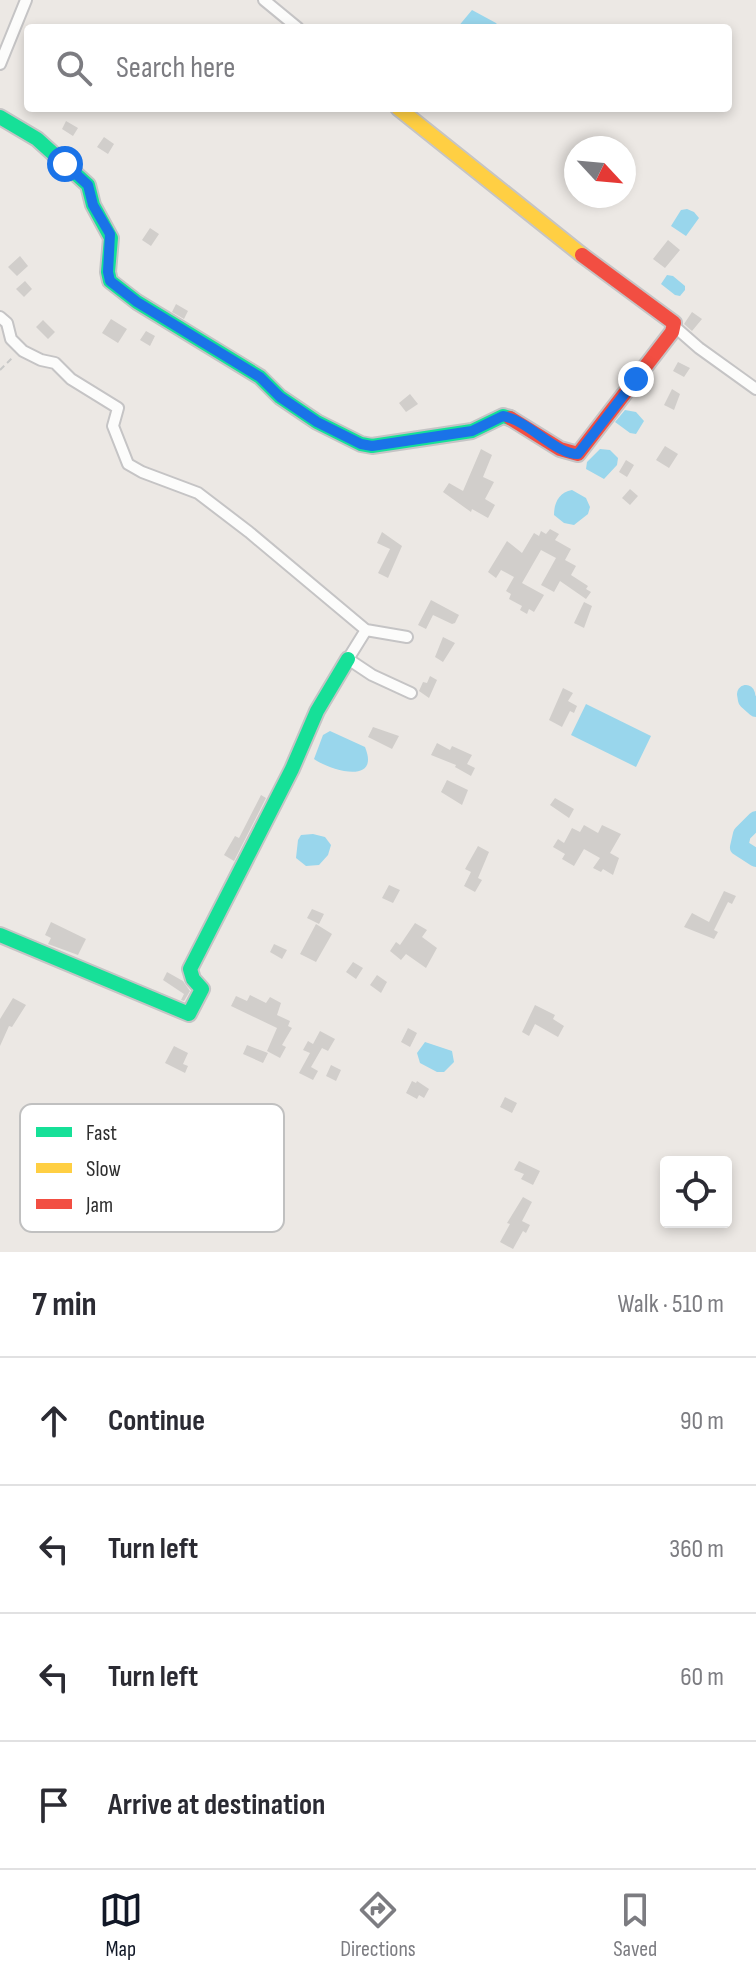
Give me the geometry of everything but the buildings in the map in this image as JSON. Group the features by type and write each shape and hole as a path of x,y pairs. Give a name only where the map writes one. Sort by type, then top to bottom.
{"street":[{"path":"0,64 26,0"},
{"path":"264,0 293,24"},
{"path":"403,112 601,270 671,320 699,348 756,389"},
{"path":"0,117 37,139 85,182 93,205 111,238 110,281 137,302 260,377 280,397 317,422 361,444 372,446 457,434 472,431 503,416 523,422 566,451 578,454 675,327"},
{"path":"0,317 7,323 11,339 20,349 41,360 55,363 71,379 118,408 113,426 128,464 198,493 366,630 407,637"},
{"path":"0,935 189,1014 202,989 193,979 190,969 292,769 317,711 366,630"},
{"path":"348,659 372,675 411,693"}],"path":[{"path":"0,370 20,349"}],"water":[{"path":"472,10 497,24 460,24"},
{"path":"687,209 699,218 686,236 671,226 681,210"},
{"path":"667,275 685,286 680,296 661,284"},
{"path":"625,410 636,412 644,421 636,434 615,422"},
{"path":"600,449 610,450 618,458 617,465 604,479 586,469 587,462"},
{"path":"572,490 586,498 590,507 588,514 574,525 564,523 554,515 558,499"},
{"path":"586,704 651,736 636,767 571,735"},
{"path":"330,731 365,747 366,767 351,772 314,759 323,735"},
{"path":"301,835 325,837 331,845 328,855 319,865 306,866 296,858 298,840"},
{"path":"425,1042 452,1051 454,1062 444,1072 437,1072 420,1063 417,1053"}],"waterway":[{"path":"746,694 747,700 756,708"},
{"path":"756,820 742,834 739,847 756,858"}],"traffic: fast":[{"path":"0,117 37,139 88,185 93,205 111,238 110,281 137,302 260,377 280,397 317,422 361,444 372,446 472,431 503,416 510,418"},
{"path":"0,935 189,1014 202,989 193,979 190,969 292,769 317,711 348,659"}],"traffic: slow":[{"path":"403,112 582,255"}],"traffic: jam":[{"path":"510,418 560,449 578,454 672,332 674,323 582,255"}],"route":[{"path":"65,164 88,185 93,205 110,234 110,281 137,302 260,377 280,397 317,422 361,444 372,446 457,434 472,431 503,416 523,422 566,451 578,454 636,379"}]}
